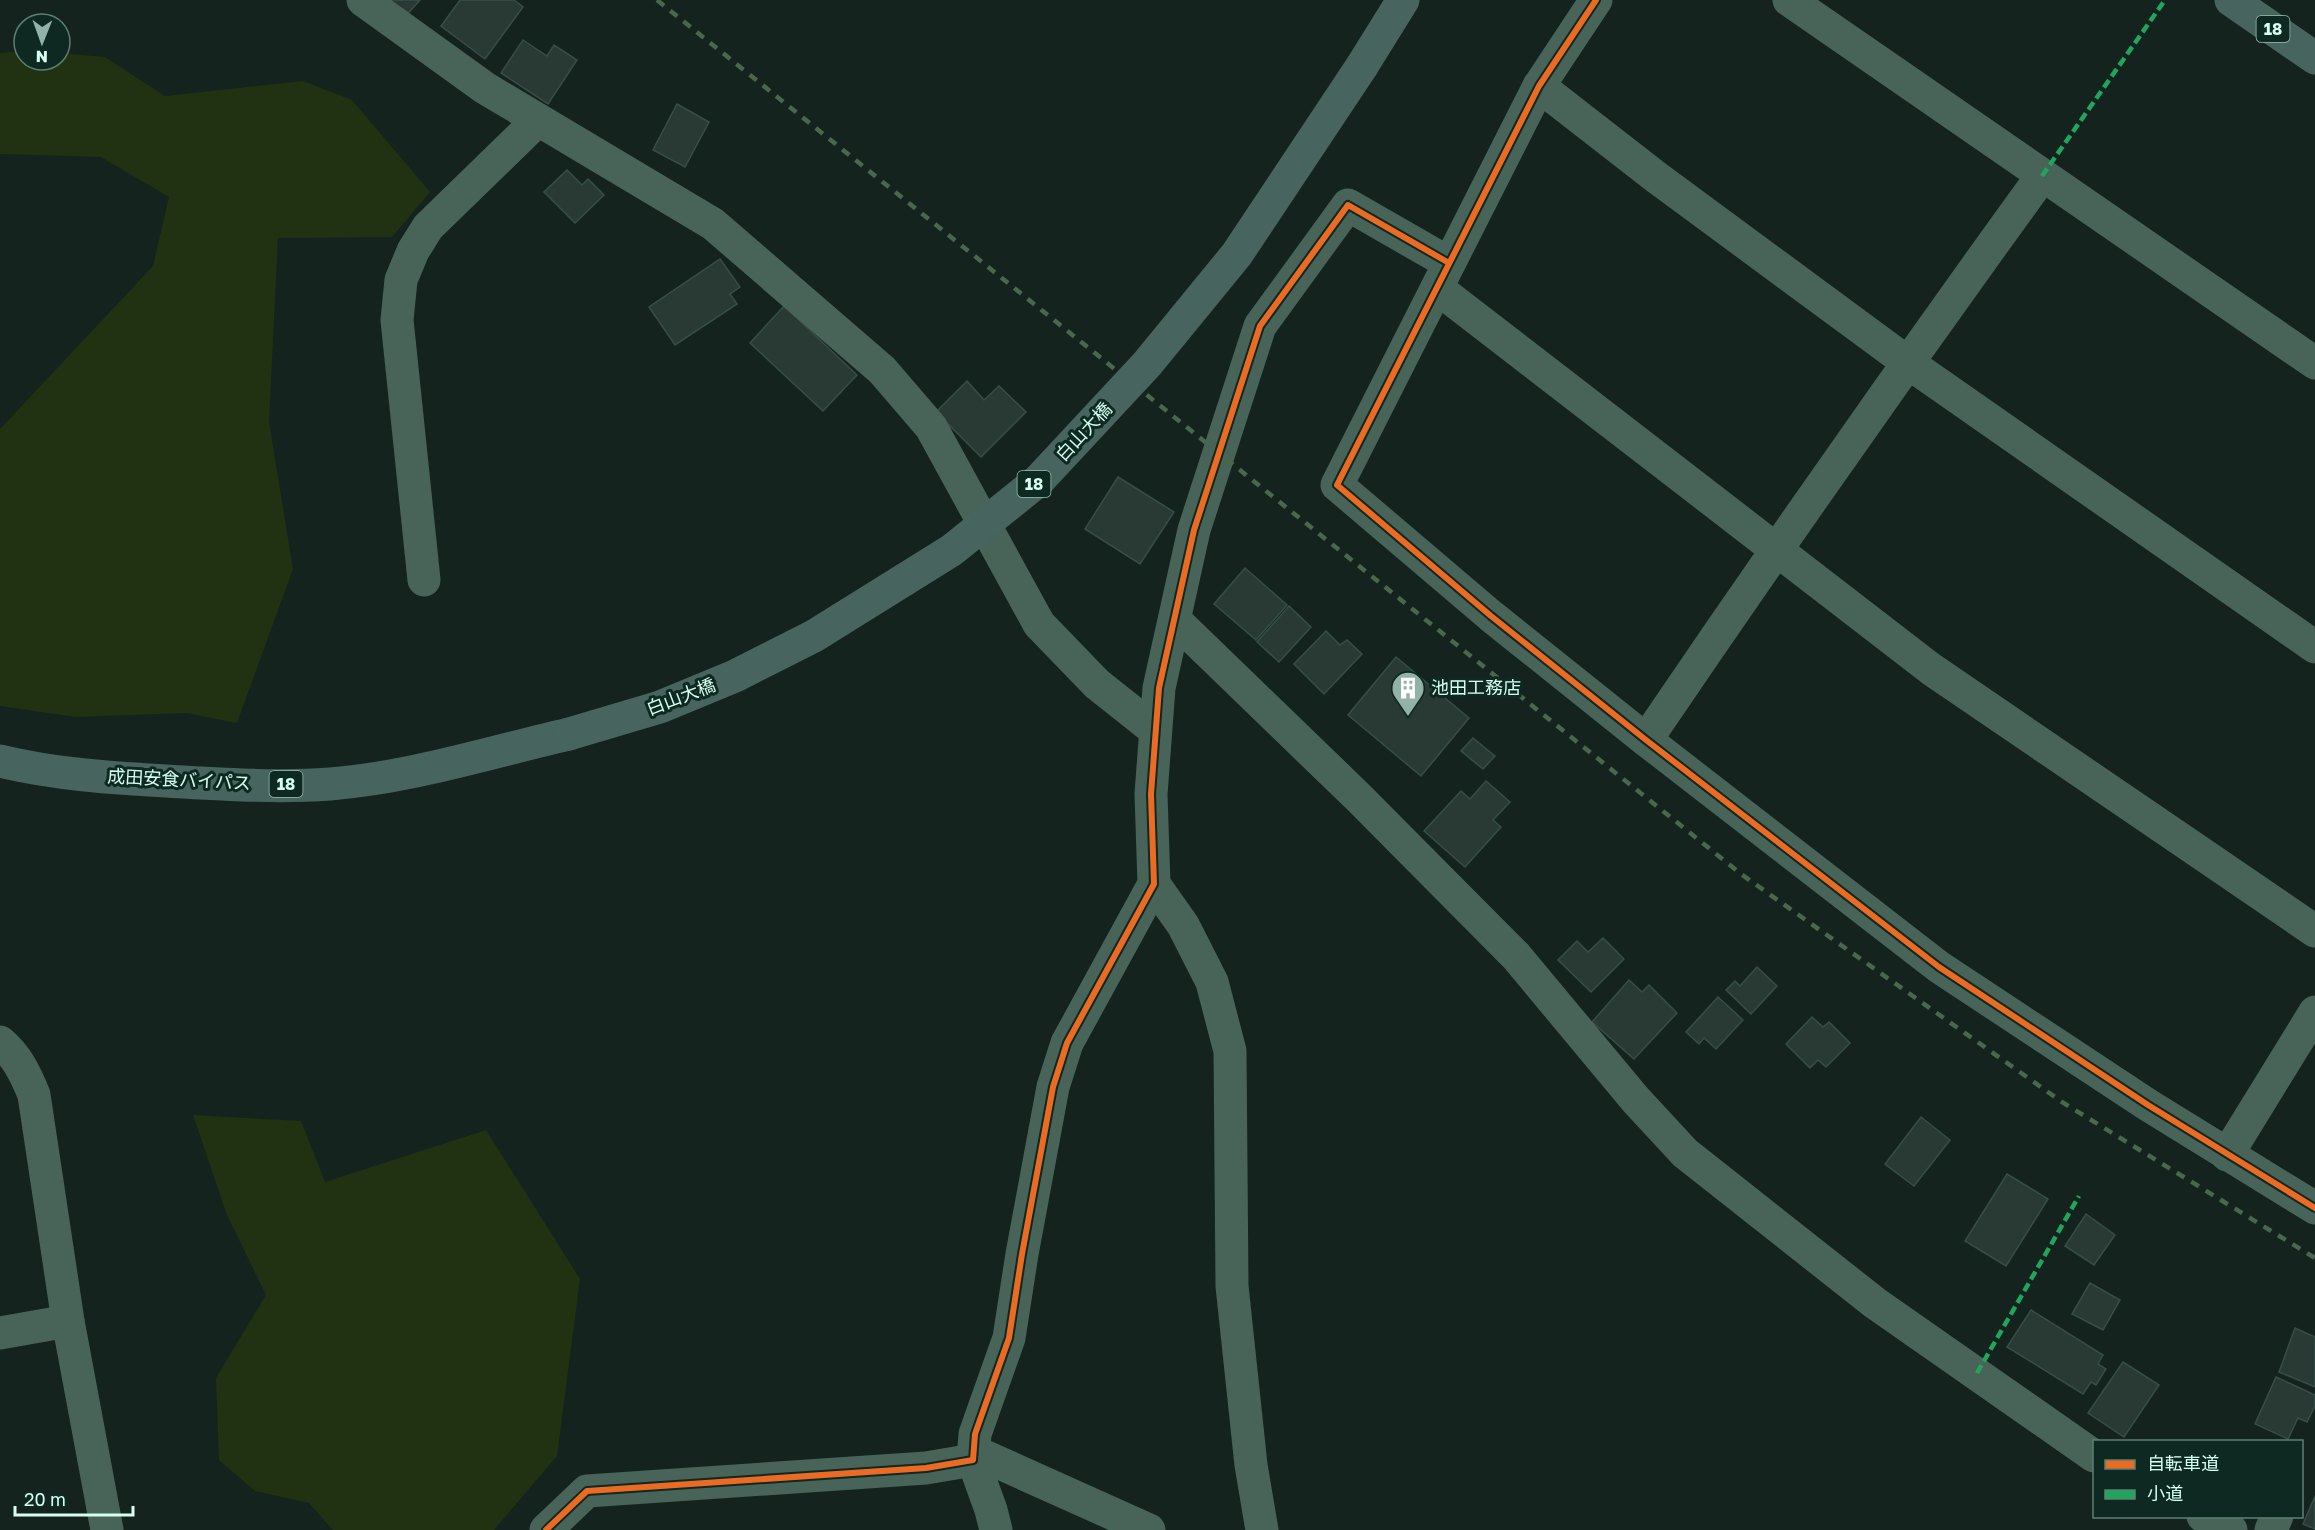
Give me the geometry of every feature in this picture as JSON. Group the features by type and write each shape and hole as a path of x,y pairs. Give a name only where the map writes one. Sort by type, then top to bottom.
{"main road":[{"name":"白山大橋","path":"569,734 660,707 735,675 814,636 952,550 1039,480 1146,364 1237,254 1362,66 1402,0"},
{"name":"18","path":"2231,0 2315,58"},
{"name":"成田安食バイパス","path":"0,761 33,769 128,779 229,785 330,784 402,774 569,734"}],"street":[{"path":"363,0 485,88 713,224 882,370 931,427 1039,624 1097,684 1155,730"},
{"path":"1596,0 1539,86 1336,485 1491,616 1646,740 1939,967 2227,1155 2315,1208"},
{"path":"1788,0 2315,363"},
{"path":"1539,86 1656,177 1907,362 2315,647"},
{"path":"424,580 398,320 401,280 413,251 428,227 538,120"},
{"path":"1646,740 1907,362 2042,176"},
{"path":"996,1530 973,1456 975,1434 1009,1338 1053,1087 1067,1043 1154,884 1151,794 1158,688 1194,530 1260,327 1348,205 1443,275 1776,549 1931,669 2315,932"},
{"path":"1175,620 1359,798 1516,956 1635,1099 1685,1154 1875,1303 2093,1455"},
{"path":"1154,884 1183,925 1212,982 1230,1051 1232,1286 1251,1465 1262,1530"},
{"path":"2227,1155 2315,1012"},
{"path":"0,1042 13,1054 25,1072 34,1095 102,1529"},
{"path":"0,1334 69,1321"},
{"path":"546,1530 587,1491 926,1468 973,1456 1149,1530"},
{"path":"2207,1518 2231,1530"}],"green space":[{"path":"12,52 12,72 72,72 72,54 105,57 165,96 303,81 352,100 430,192 392,237 278,238 269,422 293,569 237,723 187,713 76,717 0,706 0,429 153,266 169,197 101,157 0,154 0,53"},
{"path":"193,1115 301,1121 325,1182 486,1130 580,1279 557,1456 494,1530 333,1530 309,1503 255,1491 219,1460 216,1378 266,1295 227,1215"}],"building":[{"path":"379,0 420,0 402,20"},
{"path":"460,0 514,0 523,7 485,59 441,26"},
{"path":"523,40 547,56 554,45 577,60 548,104 501,73"},
{"path":"677,104 709,122 685,167 653,150"},
{"path":"567,170 582,185 588,179 604,195 575,223 544,192"},
{"path":"720,259 740,287 730,294 737,304 675,345 649,307"},
{"path":"784,306 857,375 823,411 750,343"},
{"path":"967,381 984,400 999,386 1026,412 981,457 936,412"},
{"path":"1118,477 1174,512 1140,564 1085,529"},
{"path":"1245,568 1287,605 1256,640 1214,604"},
{"path":"1289,606 1311,627 1279,662 1257,642"},
{"path":"1326,631 1340,645 1347,640 1362,654 1324,694 1294,664"},
{"name":"池田工務店","path":"1396,657 1469,718 1421,776 1348,715"},
{"path":"1473,738 1495,756 1483,769 1461,751"},
{"path":"1486,781 1510,802 1493,820 1501,827 1465,867 1424,831 1461,791 1470,799"},
{"path":"1603,938 1624,959 1591,992 1558,960 1577,941 1588,952"},
{"path":"1757,967 1777,986 1751,1014 1726,990 1735,981 1740,986"},
{"path":"1629,980 1642,992 1649,985 1677,1013 1634,1059 1592,1022"},
{"path":"1718,997 1743,1020 1716,1049 1704,1038 1699,1044 1686,1032"},
{"path":"1812,1017 1823,1027 1829,1022 1850,1043 1826,1067 1818,1060 1810,1068 1786,1044"},
{"path":"1921,1117 1950,1140 1914,1186 1885,1164"},
{"path":"2007,1174 2048,1199 2006,1266 1965,1241"},
{"path":"2086,1214 2115,1235 2094,1265 2065,1246"},
{"path":"2090,1283 2120,1300 2103,1330 2072,1314"},
{"path":"2031,1310 2103,1355 2098,1364 2106,1369 2096,1385 2091,1382 2083,1394 2007,1347"},
{"path":"2295,1328 2315,1337 2315,1387 2279,1372"},
{"path":"2123,1362 2159,1385 2124,1437 2088,1413"},
{"path":"2276,1377 2315,1395 2315,1406 2307,1422 2298,1418 2288,1439 2255,1424"},
{"path":"2315,1496 2315,1529 2303,1524"}],"railway":[{"path":"657,0 1741,874 2062,1102 2315,1258"}],"marked path":[{"path":"2042,176 2165,0"},
{"path":"1977,1373 2079,1196"}],"cycle path":[{"path":"1596,0 1539,86 1337,485 1491,616 1646,740 1939,967 2148,1105 2315,1208"},
{"path":"546,1530 587,1491 926,1468 973,1460 975,1434 1009,1338 1053,1087 1067,1043 1154,884 1151,794 1159,688 1194,530 1260,326 1348,205 1449,263"}],"place":[{"name":"池田工務店","path":"1408,717"}]}
